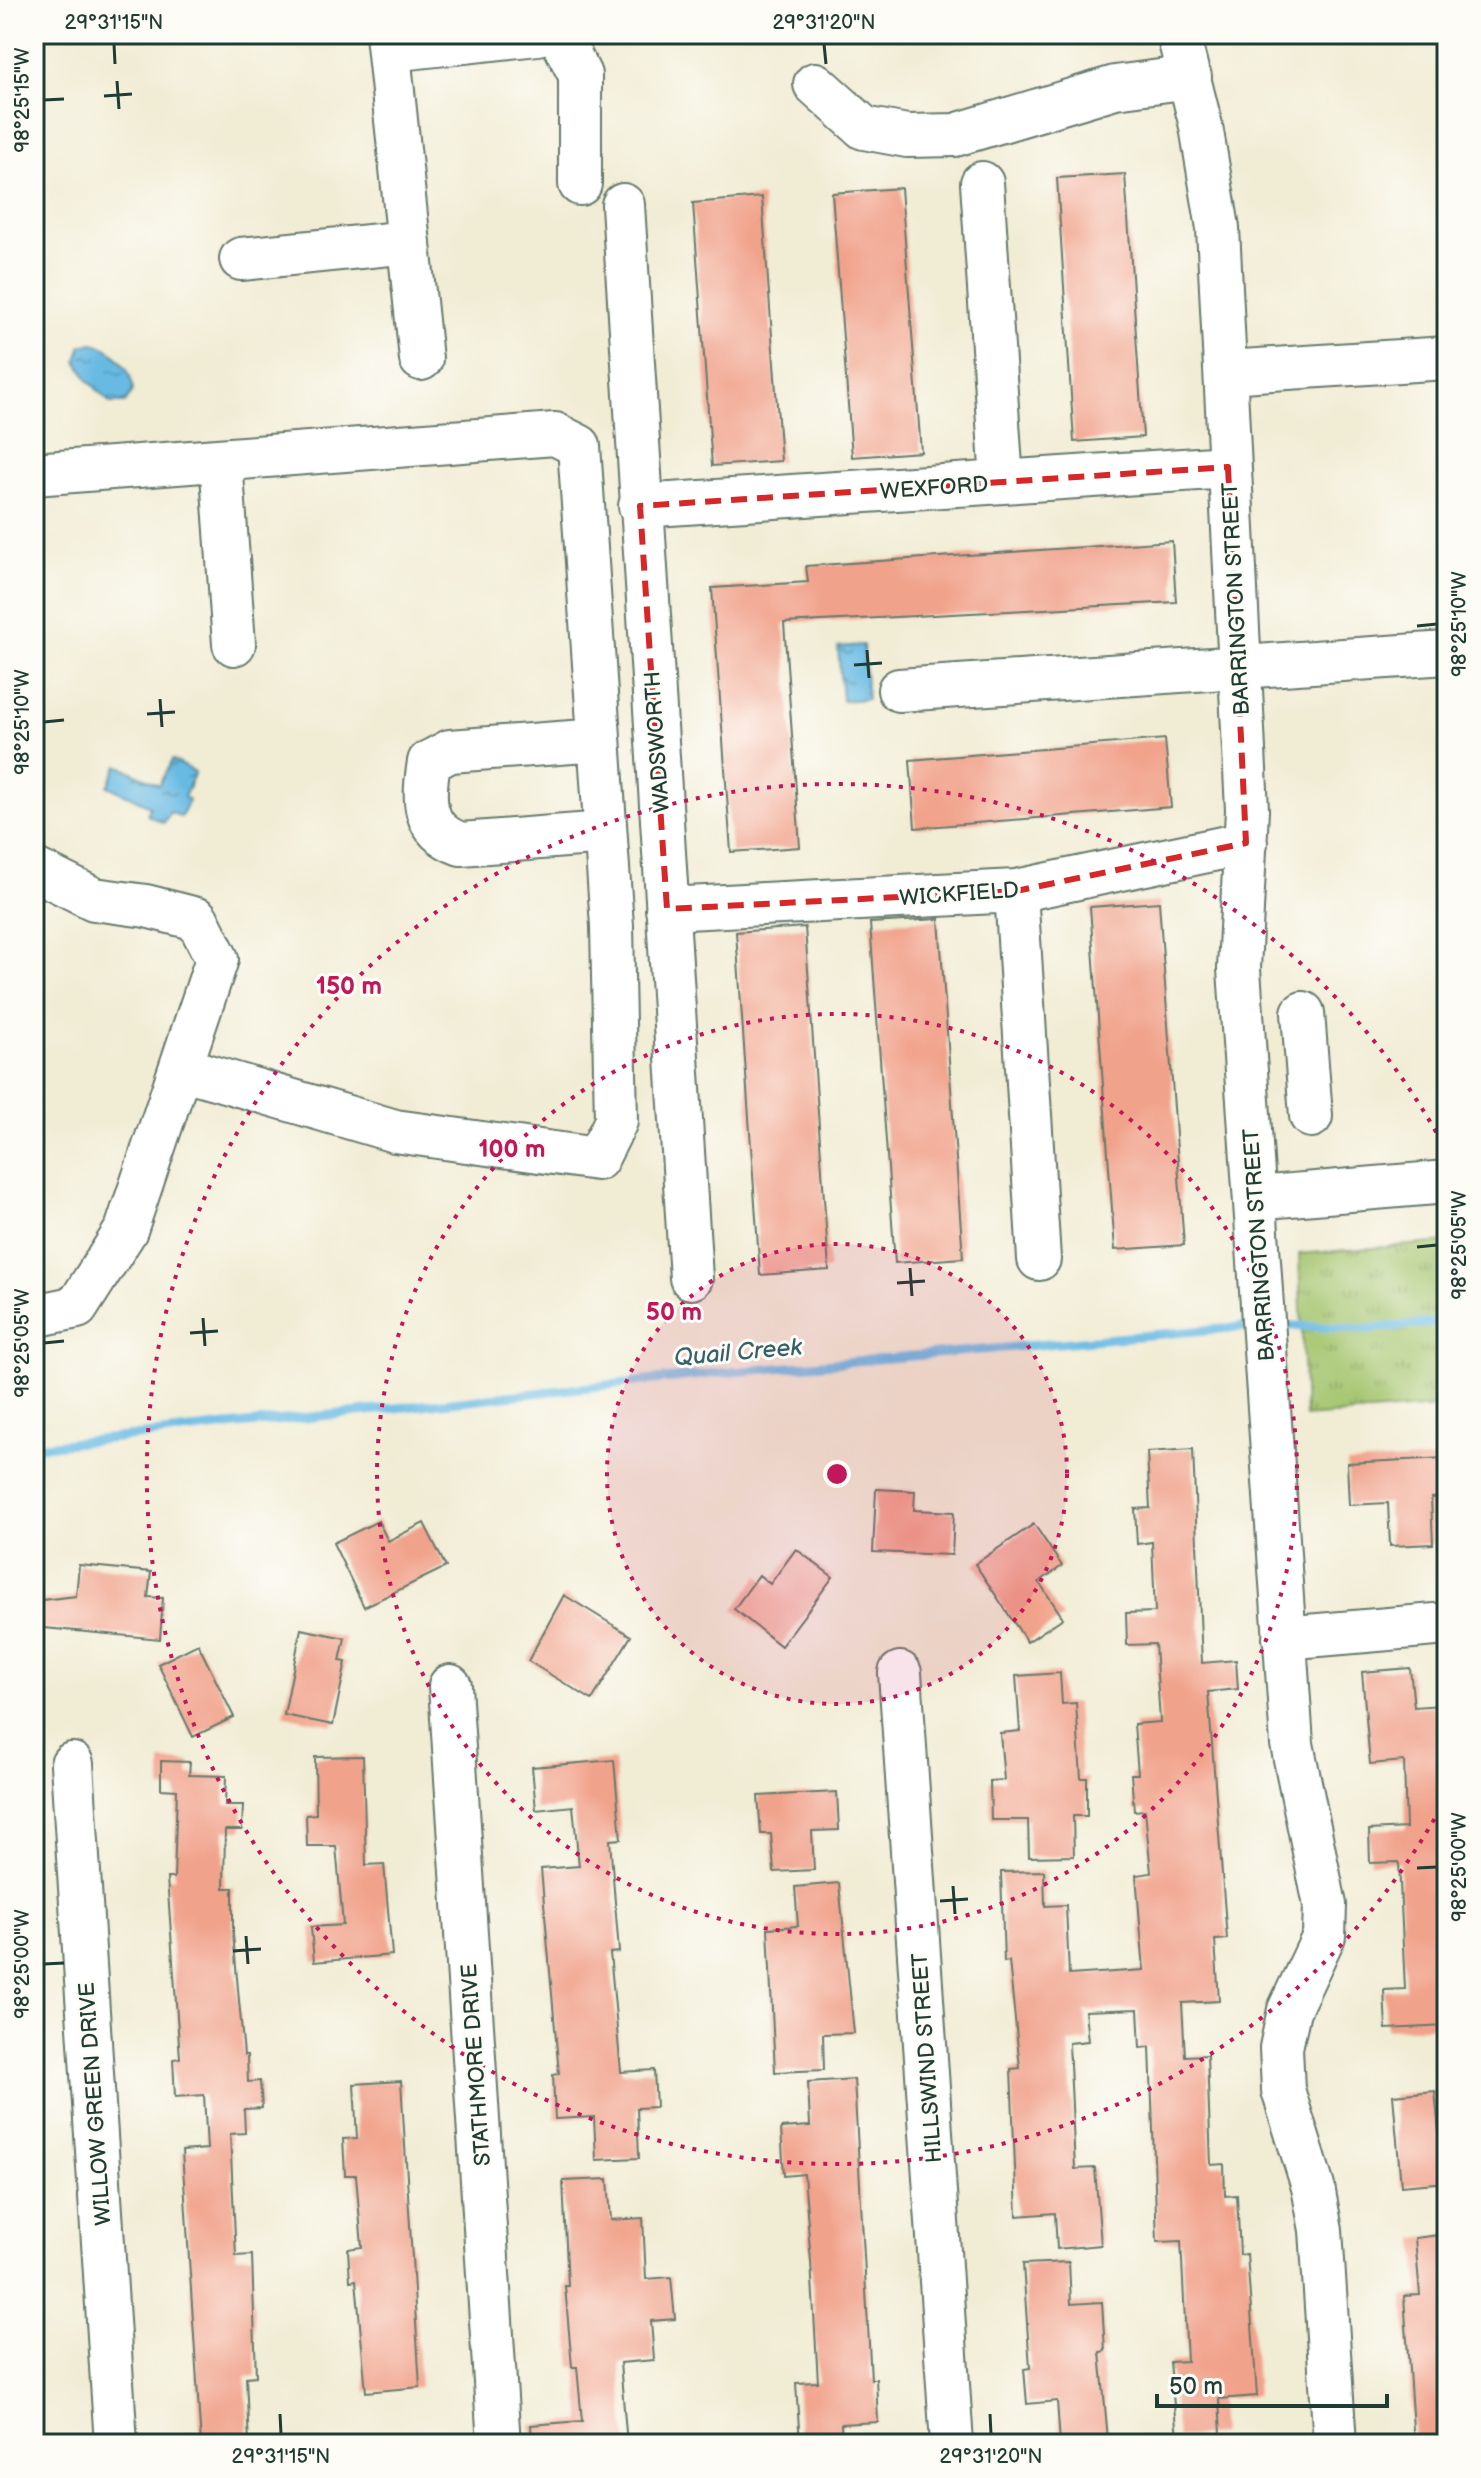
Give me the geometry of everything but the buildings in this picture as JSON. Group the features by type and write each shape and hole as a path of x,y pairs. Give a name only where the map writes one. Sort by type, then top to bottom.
{"street":[{"path":"421,359 388,42 538,34"},
{"path":"559,34 580,75 580,184"},
{"name":"BARRINGTON STREET","path":"1178,34 1190,77 1218,228 1246,843 1239,939 1246,1069 1292,1744 1325,1905 1324,1936 1289,2010 1281,2048 1283,2090 1313,2187 1321,2230 1335,2444"},
{"path":"815,84 864,128 907,136 931,136 955,135 1115,87 1190,77"},
{"path":"982,183 1002,482"},
{"name":"WADSWORTH","path":"623,205 691,1278"},
{"path":"241,259 409,242"},
{"path":"1226,372 1447,358"},
{"path":"34,474 555,434 579,446 612,926 616,1121 597,1159 395,1131 181,1068"},
{"path":"221,460 234,644"},
{"name":"WEXFORD","path":"640,506 1228,467"},
{"path":"899,690 1447,653"},
{"path":"599,740 450,751 429,762 426,784 428,810 434,829 444,838 461,844 605,833"},
{"name":"WICKFIELD","path":"667,909 1016,891 1246,843"},
{"path":"34,869 94,899 146,906 197,919 217,959 126,1230 77,1307 34,1316"},
{"path":"1016,891 1039,1259"},
{"path":"1303,1013 1311,1116"},
{"path":"1246,1069 1307,1063"},
{"path":"1255,1198 1447,1182"},
{"path":"1284,1638 1447,1624"},
{"name":"HILLSWIND STREET","path":"900,1673 952,2444"},
{"name":"STATHMORE DRIVE","path":"450,1686 499,2444"},
{"name":"WILLOW GREEN DRIVE","path":"72,1764 116,2444"}],"highlighted area":[{"path":"1228,467 1246,843 1016,891 667,909 640,506"}],"green space":[{"path":"1447,1242 1447,1406 1305,1417 1299,1254"}],"water":[{"path":"93,343 114,354 130,375 133,391 125,403 110,403 88,380 77,361 81,346"},
{"path":"863,645 867,699 842,701 838,647"},
{"path":"172,760 195,772 184,797 189,800 181,817 170,812 164,823 147,815 150,806 108,786 118,765 159,785"}],"waterway":[{"name":"Quail Creek","path":"1275,1325 1367,1329 1447,1322"},
{"name":"Quail Creek","path":"34,1447 710,1374 1252,1326"}]}
